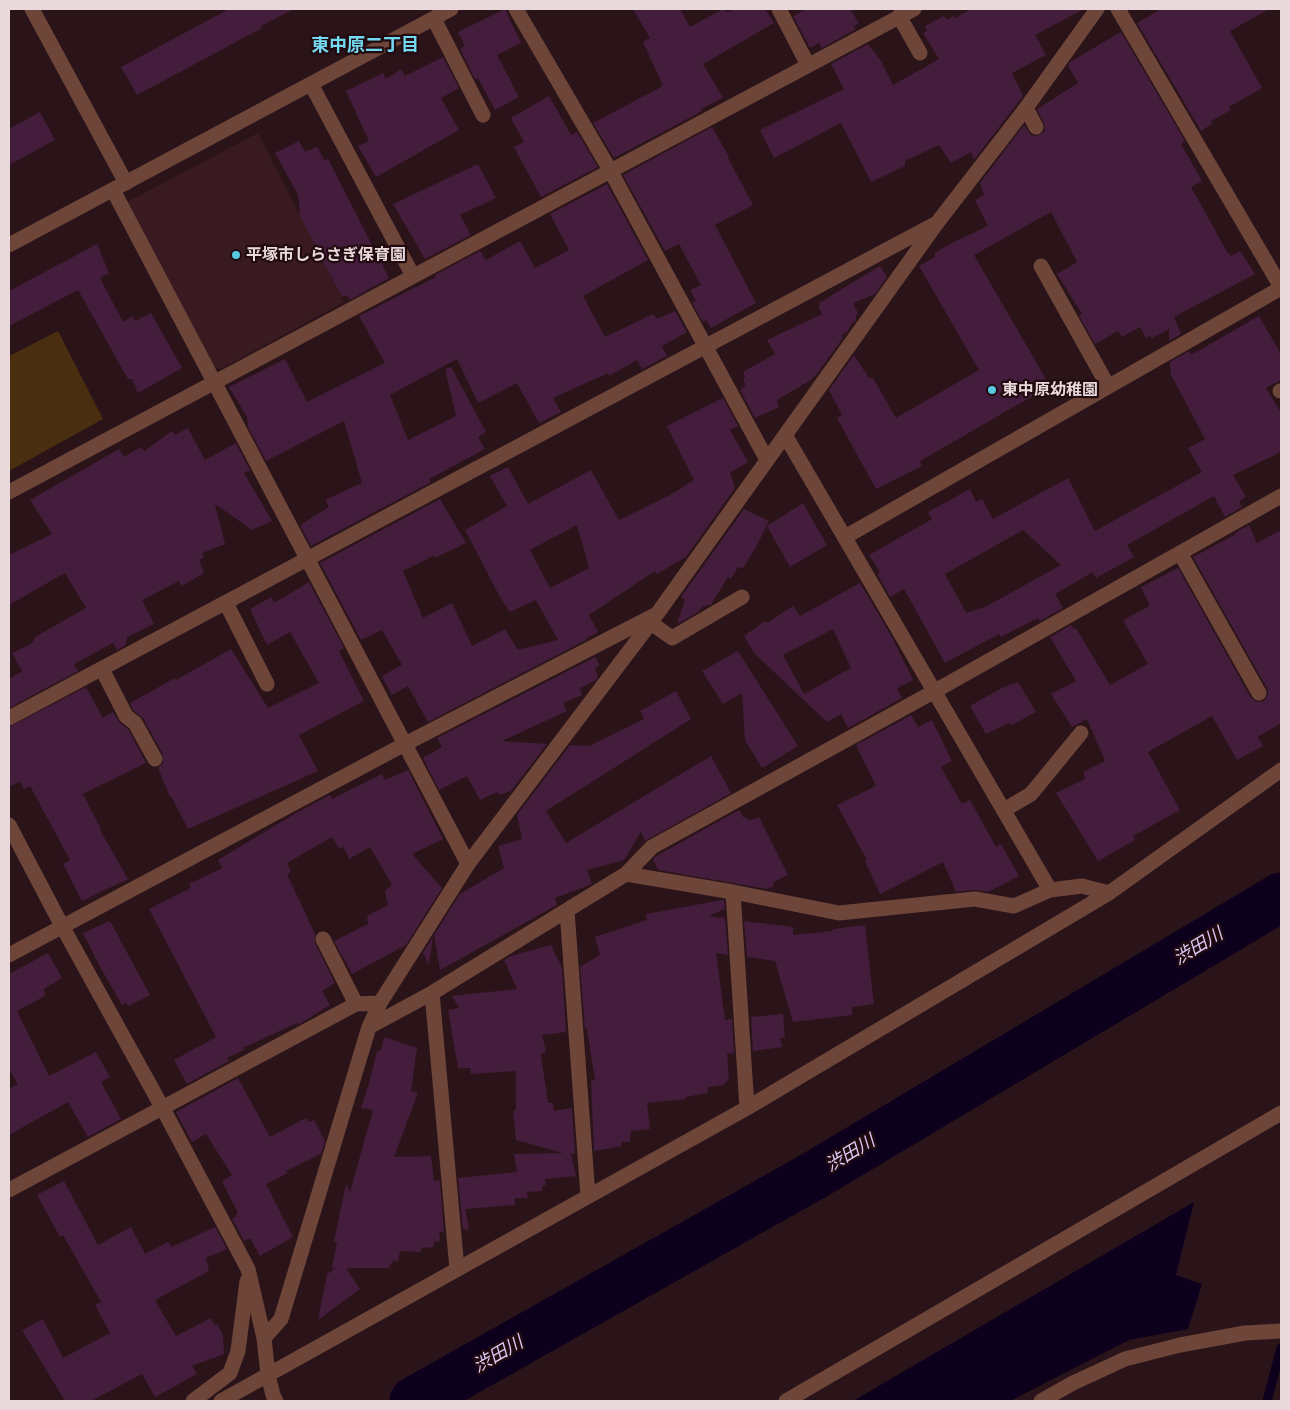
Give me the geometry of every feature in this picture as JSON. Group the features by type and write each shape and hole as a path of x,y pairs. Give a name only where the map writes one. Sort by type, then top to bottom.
{"street":[{"path":"32,9 214,382 468,864"},
{"path":"9,246 451,9"},
{"path":"516,9 610,170 767,460"},
{"path":"779,9 808,65"},
{"path":"9,492 914,9"},
{"path":"264,1338 281,1319 370,1027 380,1003 468,864 654,619 937,223 1026,108 1097,9"},
{"path":"845,537 1281,288 1118,9"},
{"path":"899,16 920,54"},
{"path":"434,19 483,115"},
{"path":"311,84 413,276"},
{"path":"1026,108 1036,127"},
{"path":"9,718 937,223"},
{"path":"1041,266 1108,386"},
{"path":"785,435 1050,890"},
{"path":"370,1027 432,993 626,874 652,847 1280,499"},
{"path":"1180,553 1259,693"},
{"path":"654,619 672,638 742,597"},
{"path":"226,603 267,684"},
{"path":"9,955 405,744 654,619"},
{"path":"102,669 126,716 135,723 155,759"},
{"path":"1004,810 1031,794 1081,733"},
{"path":"220,1401 746,1108 1109,893 1281,770"},
{"path":"9,825 248,1269 264,1338 268,1375 275,1398"},
{"path":"626,874 733,892 839,913 975,899 1014,906 1050,890 1082,886 1109,893"},
{"path":"733,892 746,1108"},
{"path":"567,911 588,1196"},
{"path":"322,939 356,1004"},
{"path":"432,993 457,1269"},
{"path":"9,1190 356,1004 380,1003"},
{"path":"786,1401 1281,1113"},
{"path":"193,1401 230,1373 238,1350 248,1269"},
{"path":"1041,1401 1073,1383 1125,1359 1180,1345 1245,1334 1281,1331"}],"shaded area":[{"name":"平塚市しらさぎ保育園","path":"258,133 344,302 221,369 209,365 126,208 129,201"},
{"path":"58,331 103,419 9,471 9,356"},
{"path":"1194,1202 1176,1275 1202,1284 1188,1329 1129,1340 1010,1401 853,1401"}],"building":[{"path":"229,9 294,9 137,95 121,67"},
{"path":"505,9 521,43 497,55 519,97 495,110 478,78 475,79 460,49 465,46 458,32"},
{"path":"633,9 680,9 690,27 723,9 727,12 735,9 765,9 774,23 703,64 723,98 614,158 593,123 663,86 643,42 650,38"},
{"path":"807,9 850,9 859,23 854,26 856,29 822,48 819,43 810,48 793,16"},
{"path":"971,9 1084,9 1035,35 1046,55 1012,73 1023,96 974,160 971,152 951,163 939,145 905,161 905,166 871,182 841,123 774,158 760,130 844,89 831,64 868,44 881,61 893,85 939,59 923,33 927,31 925,26 944,16 947,20 953,16 955,18"},
{"path":"1161,9 1269,9 1230,31 1262,88 1229,107 1231,110 1211,121 1212,124 1201,131 1137,23"},
{"path":"1121,32 1185,141 1181,144 1202,181 1191,187 1227,252 1231,256 1240,251 1255,274 1174,317 1181,334 1169,341 1169,329 1152,338 1150,336 1146,338 1140,327 1122,337 1118,331 1095,344 1079,316 1082,314 1057,274 1077,262 1051,212 974,255 1050,386 920,461 922,466 876,489 837,418 842,415 829,390 854,355 869,378 873,378 896,418 979,370 919,266 935,257 935,253 950,244 988,226 975,200 984,195 980,183 1024,125 1031,135 1036,136 1044,132 1044,123 1037,109 1078,83 1068,66 1070,62"},
{"path":"443,57 459,88 441,98 459,130 376,177 358,146 369,141 346,91 383,73 386,79 401,69 405,76"},
{"path":"549,96 571,135 577,132 598,167 541,197 514,147 524,142 511,118"},
{"path":"40,112 55,140 9,165 9,129"},
{"path":"712,127 753,205 715,225 756,303 711,328 706,320 703,322 692,303 696,301 690,290 701,285 679,244 665,251 623,175"},
{"path":"299,141 305,152 317,147 324,160 328,159 389,278 350,300 347,295 342,297 299,214 298,195 275,153"},
{"path":"478,164 496,198 460,215 471,235 425,259 393,204"},
{"path":"607,184 648,260 583,296 605,337 653,314 657,319 675,311 687,332 662,346 667,356 642,369 637,360 609,376 608,373 553,398 561,412 539,423 517,383 478,403 457,359 390,395 408,440 456,416 445,369 451,367 486,432 478,437 485,449 429,479 431,482 311,546 300,525 329,507 325,500 362,483 344,421 266,461 248,427 247,417 229,387 285,359 307,402 385,363 359,316 436,277 435,275 480,251 486,260 520,241 535,268 569,250 550,214"},
{"path":"97,244 109,273 100,278 123,322 132,316 135,321 151,313 182,368 138,393 132,379 128,379 78,290 9,326 9,291"},
{"path":"880,266 887,277 875,294 853,303 858,313 856,320 847,332 841,335 843,338 819,371 811,380 777,400 779,407 755,418 740,390 746,386 743,372 775,354 767,340 822,314 818,306 820,305 819,303"},
{"path":"1259,316 1281,354 1281,380 1266,388 1281,413 1281,452 1233,475 1246,497 1239,501 1242,507 1225,517 1214,496 1127,545 1134,557 1096,578 1093,572 1055,594 1063,608 1040,621 1038,618 1001,637 999,634 945,663 904,589 890,597 877,574 880,572 869,555 932,519 928,512 970,489 976,502 982,499 993,519 1068,478 1095,531 1202,472 1188,448 1205,439 1171,375 1170,362 1189,351 1191,355","holes":["1023,530 1061,565 985,607 966,613 945,574"]},
{"path":"723,398 738,426 730,430 748,462 730,473 735,488 686,557 657,574 655,571 589,615 598,632 586,640 428,722 408,686 392,695 382,676 402,665 382,630 361,640 320,563 440,499 466,543 435,558 433,556 403,571 423,618 452,603 472,646 505,629 518,650 558,640 536,600 510,612 501,599 465,530 507,506 490,476 508,467 528,504 591,470 619,520 670,495 694,480 667,426","holes":["577,525 589,568 550,588 530,550"]},
{"path":"188,428 205,460 236,443 250,470 244,473 272,521 252,530 215,504 225,544 202,553 204,557 199,560 204,573 182,586 179,581 142,600 154,624 127,637 126,645 117,650 113,643 74,664 78,671 9,708 9,679 22,671 12,653 33,643 35,637 86,608 65,573 9,605 9,555 52,534 30,500 119,449 124,457 141,447 144,451 172,431 175,435"},
{"path":"803,503 827,545 790,567 767,526"},
{"path":"744,509 769,521 755,549 743,568 738,567 731,579 728,577 711,605 703,606 698,612 677,624 685,600 681,597"},
{"path":"1249,525 1257,543 1281,530 1281,723 1258,737 1263,746 1237,760 1212,716 1148,752 1180,810 1133,836 1135,840 1098,861 1056,793 1085,779 1083,772 1105,761 1087,719 1072,727 1051,694 1076,681 1050,637 1071,625 1074,629 1076,628 1110,685 1148,664 1123,620 1150,606 1141,587 1178,568 1251,698 1258,702 1264,701 1268,694 1267,688 1193,557"},
{"path":"309,582 344,648 339,651 364,701 299,735 318,771 188,829 170,797 158,768 163,763 163,754 143,718 133,710 130,703 231,649 268,708 319,683 290,632 267,645 250,609 271,597 274,603"},
{"path":"860,583 893,639 913,680 897,688 902,698 848,728 841,714 827,722 754,653 744,636 765,621 767,623 793,606 800,616","holes":["833,629 851,668 804,694 783,655"]},
{"path":"738,651 798,746 762,768 745,740 742,693 723,704 702,671"},
{"path":"595,657 600,665 595,668 598,677 596,680 580,688 582,695 563,703 567,711 502,741 547,744 511,791 500,795 497,792 480,800 467,776 439,790 423,758 442,747 437,738"},
{"path":"1018,682 1036,712 1012,725 1009,723 986,734 970,706 1002,688"},
{"path":"86,687 103,718 113,712 120,723 128,729 146,763 83,794 100,830 128,879 82,901 63,864 70,860 30,786 24,789 20,781 9,787 9,727"},
{"path":"676,691 691,719 546,811 566,843 711,756 731,793 645,841 641,832 624,860 587,870 592,884 555,898 557,905 440,970 434,935 460,894 504,868 498,846 522,839 517,815 570,745 589,746 644,719 640,711"},
{"path":"911,715 918,727 932,720 952,761 941,767 962,804 970,800 996,847 1001,844 1019,876 988,892 974,890 956,892 943,862 880,894 865,861 867,860 837,805 876,786 856,745"},
{"path":"408,770 443,839 412,854 442,888 406,945 352,974 334,941 368,924 367,916 388,905 385,891 392,885 370,847 349,859 343,846 340,849 332,837 287,863 291,872 287,874 315,934 315,943 335,983 322,991 330,1005 298,1025 297,1023 243,1048 244,1050 227,1058 229,1061 187,1084 174,1060 216,1037 149,909 191,888 189,884 222,868 218,860 296,813 330,795 332,799 382,774 385,780"},
{"path":"739,810 744,818 746,817 749,821 759,817 788,875 773,882 774,886 767,889 658,870 653,859 658,855"},
{"path":"724,900 725,909 708,916 725,918 728,955 716,953 725,1020 732,1019 734,1053 727,1054 729,1078 724,1085 708,1087 707,1093 686,1097 686,1099 647,1103 650,1129 631,1131 630,1142 621,1142 622,1146 594,1151 591,1081 595,1080 587,1029 585,1029 580,967 600,955 595,937 647,920 646,914"},
{"path":"110,921 150,995 129,1006 126,1003 122,1005 83,933"},
{"path":"744,921 793,927 793,935 865,925 874,1004 852,1007 852,1015 793,1022 775,961 747,957"},
{"path":"433,937 429,965 423,953"},
{"path":"551,945 562,968 566,1032 542,1035 546,1051 541,1055 548,1103 553,1103 554,1111 572,1108 575,1154 571,1154 576,1176 545,1179 546,1185 542,1186 542,1191 527,1192 528,1198 515,1198 515,1205 465,1209 469,1229 463,1230 458,1178 517,1172 514,1154 563,1153 516,1140 513,1111 516,1110 516,1071 471,1074 470,1068 458,1068 448,1010 459,1008 452,996 517,989 504,960 511,956"},
{"path":"48,953 62,978 44,989 45,996 17,1011 49,1076 96,1052 110,1077 101,1082 121,1119 88,1137 68,1102 9,1135 9,1089 18,1084 9,1069 9,974"},
{"path":"783,1014 785,1038 780,1038 782,1047 753,1051 751,1017"},
{"path":"384,1037 417,1048 411,1091 418,1093 394,1157 431,1156 434,1181 440,1180 444,1232 439,1232 440,1241 434,1242 433,1247 422,1248 420,1252 400,1251 398,1262 393,1260 389,1268 346,1268 360,1289 318,1320 327,1274 336,1268 332,1268 337,1243 334,1241 346,1184 350,1192 373,1110 361,1108 377,1051 381,1050"},
{"path":"238,1078 270,1137 306,1118 309,1122 314,1120 325,1141 321,1154 286,1171 288,1173 266,1184 293,1237 260,1256 250,1238 244,1241 232,1219 238,1213 222,1181 232,1175 206,1134 192,1142 176,1112"},
{"path":"64,1181 98,1245 131,1227 145,1254 168,1242 172,1247 215,1227 227,1249 206,1258 209,1271 155,1300 176,1336 211,1318 214,1325 217,1324 223,1335 224,1354 192,1366 197,1374 155,1397 142,1374 91,1401 65,1401 22,1330 43,1319 63,1358 110,1333 95,1305 101,1302 63,1235 60,1237 37,1195"}],"waterway":[{"name":"渋田川","path":"414,1401 815,1175 1281,897"},
{"path":"1267,1401 1281,1348"}],"place":[{"name":"平塚市しらさぎ保育園","path":"236,255"},
{"name":"東中原幼稚園","path":"992,390"}],"district":[{"name":"東中原二丁目","path":"365,45"}]}
